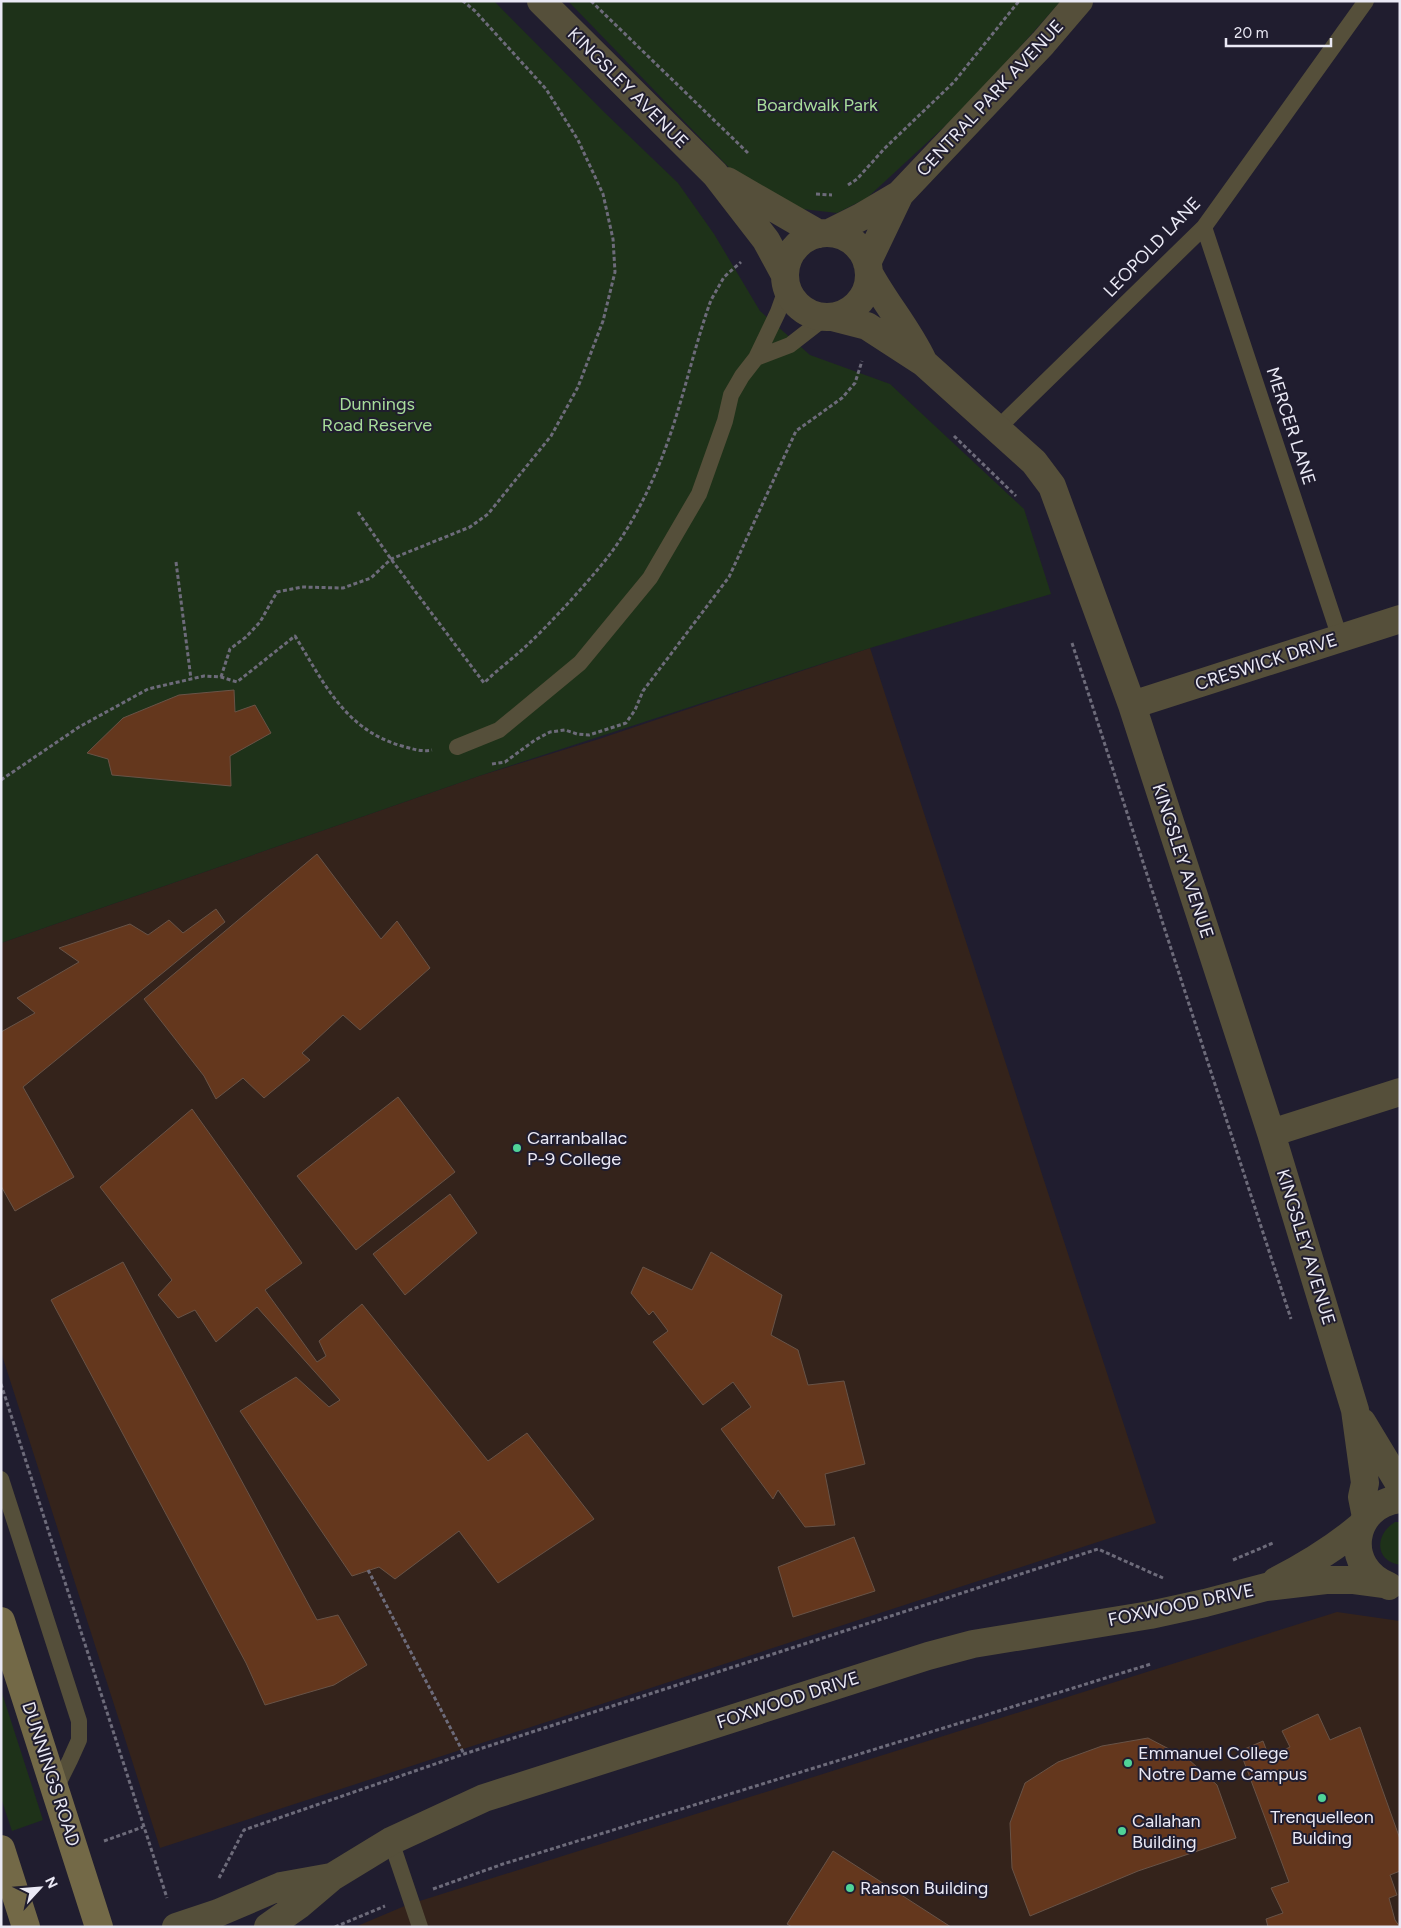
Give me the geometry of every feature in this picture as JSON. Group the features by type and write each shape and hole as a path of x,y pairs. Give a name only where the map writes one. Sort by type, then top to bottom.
{"main road":[{"name":"DUNNINGS ROAD","path":"1,1621 99,1927"},
{"path":"1,1849 26,1927"}],"street":[{"name":"KINGSLEY AVENUE","path":"541,1 715,174 766,240 786,281"},
{"name":"CENTRAL PARK AVENUE","path":"824,233 861,217 900,194 1036,51 1079,1"},
{"name":"KINGSLEY AVENUE","path":"715,174 824,233"},
{"name":"CENTRAL PARK AVENUE","path":"868,268 900,194"},
{"path":"824,233 838,234 853,242 859,248 868,268 865,291 855,306 845,313 829,317 806,312 791,297 786,281 786,263 794,248 808,237 824,233"},
{"name":"KINGSLEY AVENUE","path":"868,268 885,301 914,343 924,363"},
{"name":"KINGSLEY AVENUE","path":"829,317 867,326 924,363 1034,462 1052,486 1132,705 1271,1134 1355,1410 1365,1483 1362,1497 1364,1521"},
{"name":"CRESWICK DRIVE","path":"1132,705 1400,619"},
{"path":"1271,1134 1400,1092"},
{"name":"KINGSLEY AVENUE","path":"1355,1410 1400,1485"},
{"name":"FOXWOOD DRIVE","path":"1266,1587 1317,1560 1339,1544 1382,1504 1400,1499"},
{"name":"FOXWOOD DRIVE","path":"1364,1521 1358,1536 1360,1558 1371,1575 1392,1586"},
{"name":"FOXWOOD DRIVE","path":"268,1927 299,1905 332,1877 391,1841 484,1798 928,1656 973,1644 1205,1603 1266,1587 1326,1580 1354,1580 1392,1586"},
{"name":"FOXWOOD DRIVE","path":"172,1915 218,1913 282,1886 332,1877"}],"lane":[{"name":"LEOPOLD LANE","path":"998,428 1204,227 1366,1"},
{"name":"MERCER LANE","path":"1204,227 1340,638"},
{"path":"457,747 499,730 580,663 650,578 699,494 725,421 731,395 742,376 756,358 778,312 786,281"},
{"path":"756,358 790,345 829,317"},
{"path":"1,1479 79,1720 79,1740 56,1788"},
{"path":"391,1841 420,1927"}],"path":[{"path":"221,677 230,649 246,637 260,622 277,592 302,587 342,588 371,578 391,559 470,527 488,514 551,436 578,387 603,321 615,272 613,239 603,194 578,140 546,89 475,11 463,1"},
{"path":"591,1 750,156"},
{"path":"812,194 832,195 857,179 885,148 954,82 1019,1"},
{"path":"358,512 484,683 524,648 550,621 600,567 624,533 646,492 664,452 711,300 724,277 766,240"},
{"path":"854,356 869,363"},
{"path":"505,762 535,740 550,732 565,730 576,734 589,735 626,723 635,710 643,691 729,577 796,431 842,398 855,383 863,360"},
{"path":"948,431 1020,499"},
{"path":"176,562 191,679"},
{"path":"1,780 80,727 148,689 204,676 221,677 237,682 295,636 338,704 362,727 392,743 423,752 457,747"},
{"path":"1070,637 1294,1328"},
{"path":"1,1384 172,1915"},
{"path":"1229,1562 1280,1540"},
{"path":"215,1886 244,1830 464,1754 1098,1549 1167,1580"},
{"path":"368,1570 464,1754"},
{"path":"335,1927 410,1897 503,1864 1151,1664"}],"shaded area":[{"name":"Carranballac P-9 College","path":"870,648 1156,1523 160,1848 1,1352 1,943 479,776 599,739"},
{"name":"Emmanuel College Notre Dame Campus","path":"1337,1612 1400,1621 1400,1927 355,1927 407,1905"}],"green space":[{"name":"Dunnings Road Reserve","path":"1,1 494,1 604,112 678,183 714,234 760,311 810,355 890,384 1024,509 1051,594 870,648 479,776 1,943"},
{"name":"Boardwalk Park","path":"568,1 1061,1 972,101 867,198 837,213 802,209 741,180"},
{"path":"1395,1522 1400,1522 1400,1565 1385,1558 1380,1546 1384,1533"},
{"path":"1,1690 43,1820 12,1831 1,1798"}],"building":[{"path":"234,690 235,712 255,705 271,733 230,756 231,786 112,775 108,759 87,753 123,718 179,695"},
{"path":"317,854 381,939 397,921 430,968 360,1030 343,1015 302,1053 310,1060 264,1098 243,1078 216,1099 204,1076 144,999"},
{"path":"216,909 225,922 23,1087 74,1177 15,1211 1,1186 1,1032 35,1013 17,998 79,962 59,948 130,924 148,935 169,920 183,933"},
{"path":"398,1097 455,1172 356,1250 297,1176"},
{"path":"192,1109 302,1263 265,1290 317,1362 326,1356 319,1341 362,1304 488,1461 527,1433 594,1519 498,1583 459,1531 395,1579 379,1567 352,1576 240,1411 296,1377 329,1407 340,1400 257,1307 216,1342 195,1310 178,1318 158,1295 172,1280 100,1187"},
{"path":"450,1194 477,1233 405,1295 373,1254"},
{"path":"711,1252 782,1295 771,1335 798,1350 808,1385 844,1381 865,1464 825,1474 835,1525 805,1527 778,1490 773,1499 721,1429 751,1407 733,1382 703,1405 653,1342 668,1331 653,1311 649,1315 631,1293 643,1267 692,1290"},
{"path":"123,1262 317,1620 338,1615 367,1665 334,1685 265,1705 246,1663 51,1300"},
{"path":"854,1537 875,1591 793,1617 778,1567"},
{"name":"Trenquelleon Bulding","path":"1318,1714 1330,1740 1360,1727 1400,1839 1400,1871 1390,1875 1397,1895 1389,1898 1395,1920 1400,1927 1268,1927 1266,1919 1283,1913 1271,1888 1289,1882 1240,1751 1263,1741 1269,1757 1290,1747 1282,1731"},
{"name":"Callahan Building","path":"1148,1738 1188,1759 1217,1785 1236,1838 1138,1871 1030,1916 1012,1868 1010,1823 1025,1783 1058,1762 1102,1746"},
{"name":"Ranson Building","path":"833,1851 951,1927 792,1927 787,1924"}],"place":[{"name":"Carranballac P-9 College","path":"517,1148"},
{"name":"Emmanuel College Notre Dame Campus","path":"1128,1763"},
{"name":"Trenquelleon Bulding","path":"1322,1798"},
{"name":"Callahan Building","path":"1122,1831"},
{"name":"Ranson Building","path":"850,1888"}]}
